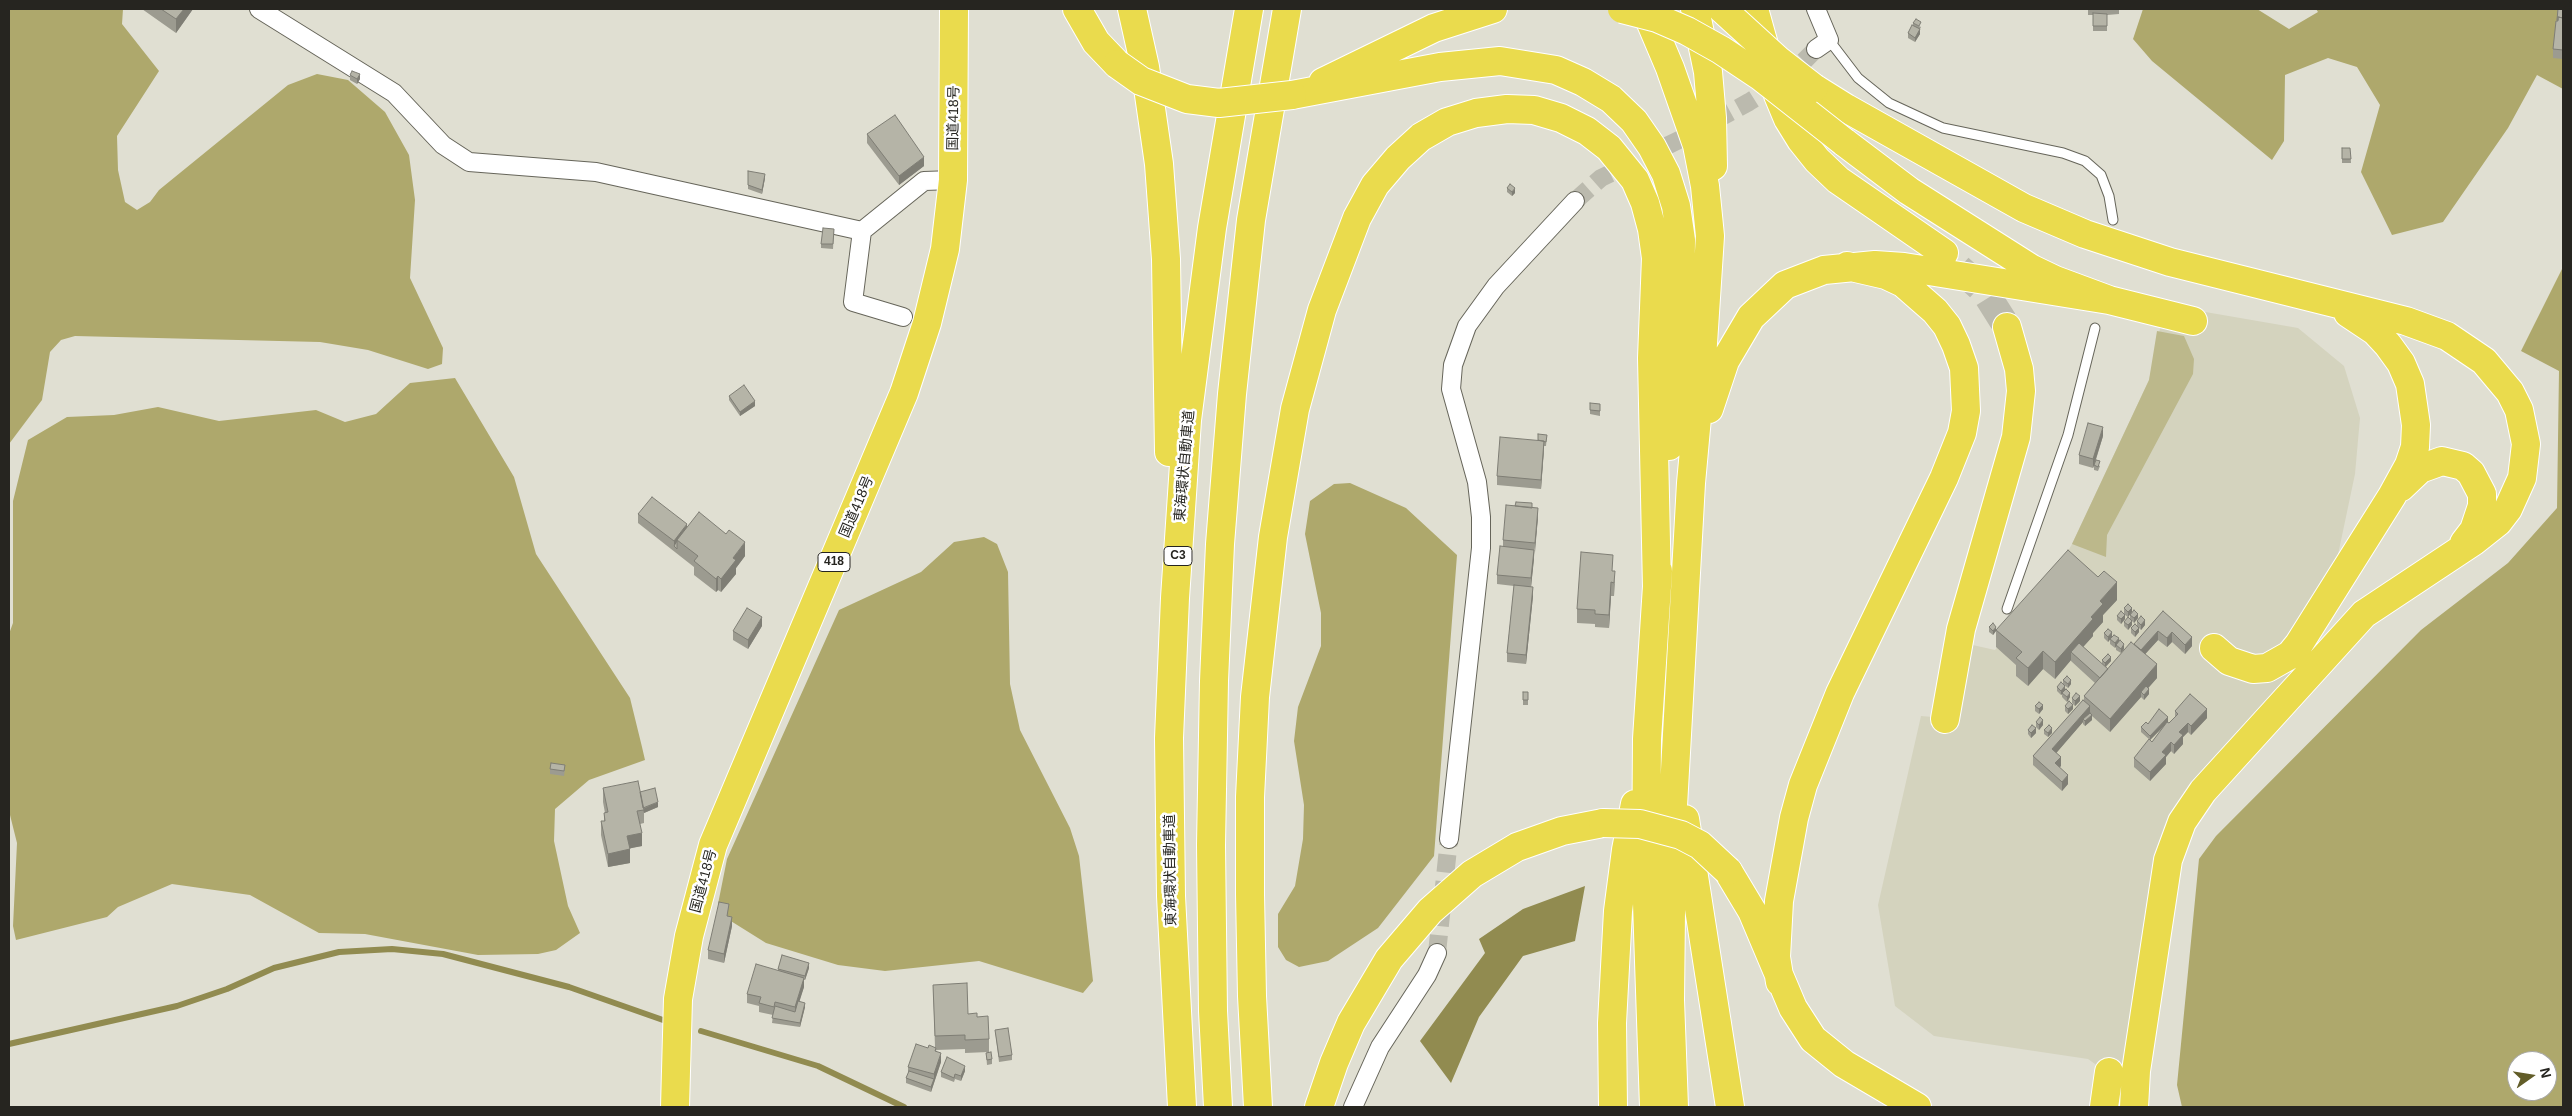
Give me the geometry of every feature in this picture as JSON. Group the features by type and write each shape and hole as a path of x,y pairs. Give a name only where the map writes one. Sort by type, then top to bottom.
{"highway":[{"name":"国道418号","path":"675,1107 678,999 689,936 713,845 904,393 927,323 945,249 953,180 954,9"},
{"path":"1077,9 1096,42 1117,64 1156,88 1195,100 1241,102 1292,95 1440,67 1500,61 1556,70 1612,99 1634,121 1652,147 1666,174 1676,206 1682,240 1680,312 1657,588 1647,739 1648,976 1654,1107"},
{"path":"1132,9 1145,67 1158,164 1166,259 1169,351 1169,738"},
{"name":"東海環状自動車道","path":"1182,1107 1171,896 1169,738 1175,598 1187,420 1212,228 1249,9"},
{"path":"1218,1107 1213,1011 1211,845 1214,681 1220,544 1232,394 1251,220 1287,9"},
{"path":"1292,95 1434,28 1493,9"},
{"path":"1622,9 1657,18 1687,31 1721,50 1760,76 1908,191 2024,264 2055,280 2109,300"},
{"path":"1645,9 1667,60 1697,145 1705,186 1710,236"},
{"path":"1674,1107 1669,911 1675,741 1690,483 1701,374 1710,236 1712,118 1708,72 1695,9"},
{"path":"1722,9 1778,60 1814,88 1991,190 2062,225 2114,245 2170,262 2406,321 2447,336 2484,361 2510,392 2519,410 2526,444 2522,478 2508,509 2498,522 2364,614 2346,631 2203,791 2182,822 2168,860 2136,1071 2134,1107"},
{"path":"1754,9 1778,95 1788,119 1801,140 1817,160 1838,180 1944,253"},
{"path":"1258,1107 1252,996 1250,894 1250,797 1255,697 1273,537 1295,409 1322,310 1357,218 1375,185 1398,158 1421,137 1447,122 1476,113 1507,109 1534,110 1561,118 1587,131 1609,148 1635,180 1645,203 1656,258 1652,358 1657,588"},
{"path":"1690,483 1713,394 1725,361 1751,317 1785,285 1824,270 1848,266 1904,267 2109,300 2192,321"},
{"path":"1780,982 1776,957 1779,901 1794,818 1803,785 1836,702 1944,478 1962,433 1966,411 1964,368 1953,339 1935,311 1903,283 1886,274 1848,266"},
{"path":"2214,648 2229,662 2252,669 2267,668 2290,655 2305,636 2392,496 2409,465 2415,447 2415,405 2410,384 2401,363 2388,345 2374,331 2334,304"},
{"path":"1945,719 1961,629 2016,437 2021,391 2019,369 2007,327"},
{"path":"2392,496 2420,468 2431,463 2442,461 2453,463 2471,473 2482,494 2482,506 2474,530 2456,552"},
{"path":"1613,1107 1612,1023 1618,911 1626,850 1647,739"},
{"path":"1675,741 1730,1107"},
{"path":"1319,1107 1334,1063 1351,1023 1389,959 1430,911 1472,874 1517,847 1562,831 1604,823 1640,824 1681,834 1700,845 1728,871 1752,911 1780,982 1803,1025 1826,1052 1916,1107"},
{"path":"2104,1107 2109,1072"}],"street":[{"path":"259,9 394,93 443,145 470,162 596,172 862,231"},
{"path":"1816,9 1822,45"},
{"path":"903,317 853,302 862,231 924,181 953,180"},
{"path":"1449,839 1480,548 1481,517 1475,475 1451,389 1453,365 1467,326 1496,286 1574,201"},
{"path":"1353,1107 1380,1047 1428,975 1437,953"}],"lane":[{"path":"1822,45 1889,104 1943,128 2063,153 2085,161 2101,175 2109,196 2113,220"},
{"path":"2007,610 2068,435 2095,328"}],"shaded area":[{"path":"9,9 123,9 122,24 159,71 117,136 118,170 125,202 137,210 150,202 159,190 288,85 317,74 348,80 385,112 409,155 415,200 410,278 443,348 442,364 428,369 368,350 320,342 75,336 61,340 50,352 42,400 9,444"},
{"path":"2143,9 2257,9 2289,29 2318,12 2316,9 2563,9 2563,89 2537,75 2508,128 2443,222 2392,235 2361,172 2380,105 2357,67 2328,58 2285,75 2284,141 2272,160 2152,61 2133,39"},
{"path":"2563,267 2563,1107 2182,1107 2177,1085 2199,859 2216,836 2421,630 2508,563 2557,508 2559,371 2521,351"},
{"path":"2165,305 2298,328 2344,366 2360,418 2355,474 2335,569 2300,677 2186,804 2126,1086 2088,1059 1934,1036 1895,1006 1878,905 1921,716 1945,718 1959,642 1995,650 2052,580 2072,544 2149,380"},
{"path":"2157,331 2184,336 2194,359 2193,374 2107,535 2106,557 2072,544 2149,380"},
{"path":"455,378 514,477 536,554 630,698 645,760 589,780 555,809 554,841 568,906 580,933 556,950 538,954 478,955 365,934 319,933 250,895 172,884 118,907 107,917 16,940 13,926 17,843 9,811 9,634 13,623 13,501 28,440 67,417 114,415 158,407 219,421 316,410 345,422 376,414 410,383"},
{"path":"1350,483 1406,508 1457,555 1434,856 1378,928 1328,961 1299,967 1286,960 1278,947 1278,914 1295,886 1303,839 1304,805 1294,741 1298,707 1321,646 1321,613 1305,534 1310,501 1334,484"},
{"path":"984,537 997,544 1008,572 1010,684 1020,730 1070,828 1079,856 1093,981 1083,993 979,961 885,971 838,965 766,943 726,918 718,904 727,859 839,610 921,572 954,542"},
{"path":"1585,886 1575,941 1523,956 1479,1017 1451,1083 1420,1041 1485,953 1479,939 1523,909"}],"building":[{"path":"161,9 184,9 176,19"},
{"path":"2558,9 2563,9 2563,18 2558,17 2557,20"},
{"path":"2093,13 2107,14 2107,26 2093,26"},
{"path":"2558,17 2563,18 2563,50 2553,49"},
{"path":"1916,19 1921,22 1919,26 1913,23"},
{"path":"1912,25 1920,29 1915,38 1908,33"},
{"path":"352,71 360,74 357,79 350,75"},
{"path":"895,115 924,157 899,176 867,134"},
{"path":"2342,148 2350,148 2351,159 2342,159"},
{"path":"748,171 765,174 762,190 748,185"},
{"path":"1510,184 1515,188 1512,192 1507,188"},
{"path":"823,228 834,229 833,244 821,244"},
{"path":"744,385 755,401 740,412 729,396"},
{"path":"1590,403 1600,404 1600,411 1590,410"},
{"path":"2088,423 2103,427 2093,459 2079,455"},
{"path":"1538,434 1547,435 1546,442 1538,440"},
{"path":"1500,437 1544,441 1541,480 1497,476"},
{"path":"2096,460 2100,461 2098,467 2094,465"},
{"path":"652,497 687,524 674,541 638,514"},
{"path":"1516,502 1532,503 1532,508 1515,506"},
{"path":"1506,505 1538,508 1535,543 1503,540"},
{"path":"699,512 726,534 729,530 745,542 733,558 736,560 721,579 718,576 716,579 694,561 698,556 677,540"},
{"path":"1500,546 1534,550 1531,578 1497,575"},
{"path":"2068,550 2098,577 2104,571 2117,582 2100,601 2103,604 2091,617 2093,619 2055,662 2043,651 2028,668 2016,658 2022,652 1996,630"},
{"path":"1581,552 1613,555 1612,571 1615,571 1614,583 1611,582 1609,615 1595,614 1595,610 1577,609"},
{"path":"1514,585 1533,587 1526,655 1507,653"},
{"path":"2128,604 2132,608 2128,612 2124,608"},
{"path":"747,608 762,617 748,640 733,631"},
{"path":"2134,610 2138,614 2134,618 2130,615"},
{"path":"2121,611 2125,615 2121,619 2117,616"},
{"path":"2163,611 2192,637 2185,645 2172,632 2167,638 2158,631 2141,650 2134,644"},
{"path":"2141,616 2145,620 2141,625 2137,621"},
{"path":"2128,617 2132,621 2128,625 2124,622"},
{"path":"1993,623 1996,627 1993,631 1989,627"},
{"path":"2135,624 2139,628 2135,632 2131,628"},
{"path":"2108,629 2112,632 2108,637 2104,633"},
{"path":"2114,635 2119,638 2115,643 2110,639"},
{"path":"2120,640 2124,644 2121,649 2116,645"},
{"path":"2131,642 2157,664 2110,719 2084,696"},
{"path":"2079,643 2108,669 2100,678 2071,652"},
{"path":"2108,654 2111,657 2105,663 2102,660"},
{"path":"2067,676 2071,680 2068,684 2063,680"},
{"path":"2061,682 2065,686 2061,691 2057,687"},
{"path":"2146,686 2149,689 2144,695 2141,692"},
{"path":"2066,689 2070,693 2067,697 2062,693"},
{"path":"1523,692 1528,692 1528,700 1523,700"},
{"path":"2076,693 2080,696 2075,701 2072,698"},
{"path":"2190,694 2207,709 2191,726 2188,723 2179,732 2183,735 2174,745 2171,742 2162,752 2166,755 2150,772 2134,758 2149,739 2152,742 2167,722 2169,723 2178,714 2175,711"},
{"path":"2083,700 2090,706 2052,749 2061,757 2055,763 2068,775 2062,782 2033,756"},
{"path":"2069,701 2073,705 2068,709 2065,706"},
{"path":"2039,702 2043,705 2039,709 2035,706"},
{"path":"2159,709 2168,717 2150,736 2141,727 2146,722 2148,724"},
{"path":"2090,713 2092,715 2085,721 2083,719"},
{"path":"2040,717 2043,720 2039,725 2036,722"},
{"path":"2032,725 2036,728 2031,733 2028,730"},
{"path":"2049,725 2052,728 2048,733 2044,730"},
{"path":"551,763 565,765 564,771 550,769"},
{"path":"638,781 644,810 637,811 642,833 627,836 630,849 608,854 601,821 605,821 604,813 608,812 603,788"},
{"path":"655,788 658,802 643,808 640,792"},
{"path":"719,902 729,904 727,916 732,917 724,954 708,950"},
{"path":"782,955 809,963 805,976 778,969"},
{"path":"756,964 804,978 795,1007 775,1002 774,1007 759,1003 761,997 747,994"},
{"path":"967,983 968,1014 977,1013 977,1017 988,1016 989,1039 965,1040 965,1035 935,1036 933,985"},
{"path":"798,1001 805,1003 800,1023 772,1018 775,1006 795,1012"},
{"path":"1008,1028 1012,1055 999,1057 995,1030"},
{"path":"916,1044 928,1048 929,1045 936,1048 935,1051 941,1053 934,1074 908,1067"},
{"path":"991,1052 992,1059 987,1060 986,1053"},
{"path":"947,1057 965,1066 961,1076 955,1074 954,1078 941,1072"},
{"path":"909,1071 934,1079 931,1087 906,1078"}],"waterway":[{"path":"9,1044 177,1006 227,989 274,968 339,952 392,949 443,954 569,987 663,1020"},
{"path":"701,1031 818,1066 904,1107"}],"tunnel":[{"path":"1575,201 1601,178 1681,139 1749,102 1787,78 1816,49"},
{"path":"1959,268 1985,292 2007,327"},
{"path":"1437,953 1449,839"}]}
